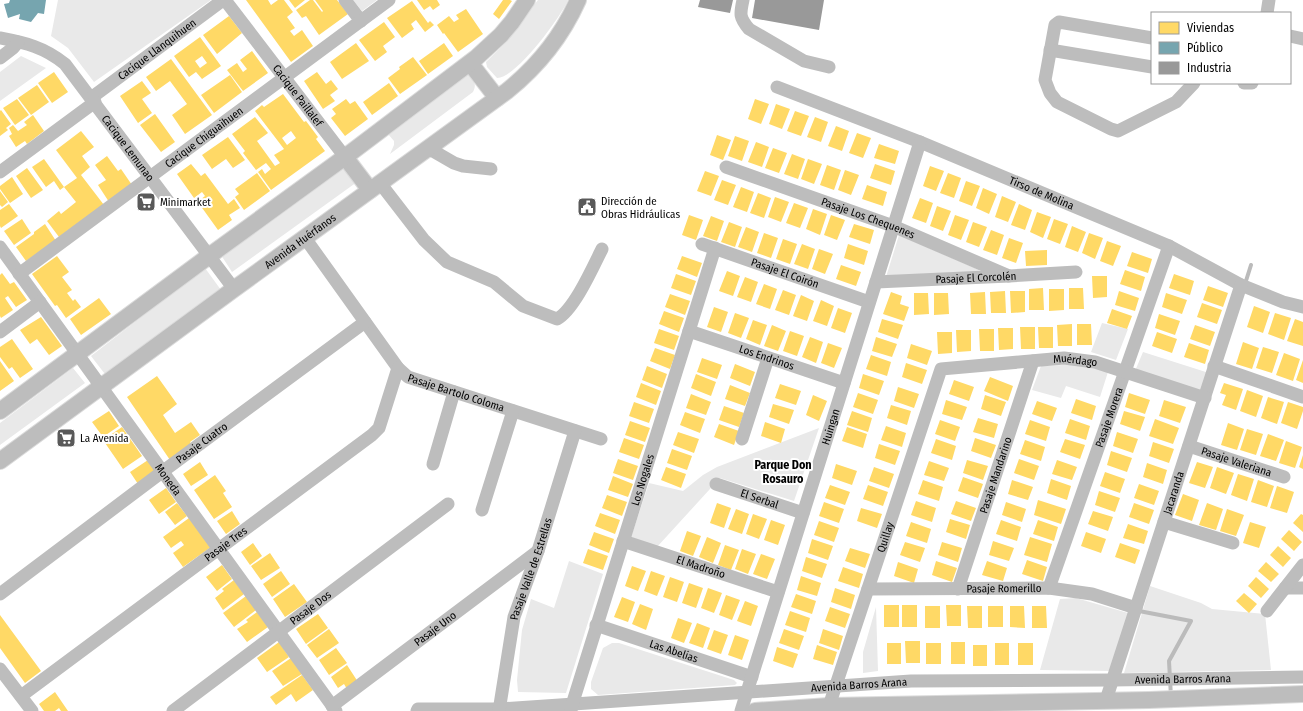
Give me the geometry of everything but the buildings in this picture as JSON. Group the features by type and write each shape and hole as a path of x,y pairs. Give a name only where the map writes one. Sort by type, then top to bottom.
{"main road":[{"path":"0,411 470,63 489,48 501,35 527,0"},
{"name":"Avenida Huérfanos","path":"0,461 102,388 234,289 497,98 525,75 545,54 565,25 578,0"},
{"path":"470,63 497,98"},
{"name":"Cacique Paillalef","path":"345,157 375,186"},
{"name":"Avenida Barros Arana","path":"755,711 829,706 1303,694"}],"street":[{"name":"Cacique Paillalef","path":"224,0 285,77 345,157"},
{"name":"Cacique Llanquihuen","path":"0,172 224,0"},
{"path":"344,0 360,21"},
{"name":"Cacique Chiguaihuen","path":"19,274 389,0"},
{"path":"743,0 740,14 742,21 749,29 804,62 829,67"},
{"path":"1267,12 1269,0"},
{"path":"1151,38 1059,22 1055,25 1045,80 1053,98 1057,102 1116,132 1176,102 1193,84"},
{"path":"1291,36 1303,39"},
{"name":"Cacique Lemunao","path":"0,38 35,46 56,56 65,64 234,289"},
{"path":"0,58 7,54 18,42"},
{"path":"1050,50 1151,67"},
{"name":"Tirso de Molina","path":"777,87 920,142 1170,246 1241,285 1283,302 1303,307"},
{"name":"Huingan","path":"741,711 920,142"},
{"path":"428,148 454,163 463,166 491,169"},
{"name":"Pasaje Los Chequenes","path":"726,167 893,226 1009,276"},
{"path":"375,186 424,240 447,262 494,282 523,306 557,319 563,316 582,289 602,249"},
{"name":"Pasaje Bartolo Coloma","path":"304,238 398,368 408,377 602,439"},
{"name":"Pasaje El Coirón","path":"702,244 869,302"},
{"name":"Pasaje Morera","path":"1049,588 1170,246"},
{"name":"Moneda","path":"0,247 334,708"},
{"name":"Los Nogales","path":"571,708 715,248"},
{"name":"Pasaje El Corcolén","path":"876,282 1076,272"},
{"name":"Jacaranda","path":"1106,700 1241,285"},
{"path":"0,332 40,302"},
{"name":"Pasaje Cuatro","path":"0,594 365,322"},
{"name":"Los Endrinos","path":"688,331 844,383"},
{"path":"742,439 768,358"},
{"name":"Muérdago","path":"941,369 1064,358 1095,362 1205,398"},
{"name":"Pasaje Mandarino","path":"958,589 1033,361"},
{"path":"1214,366 1303,397"},
{"name":"Pasaje Tres","path":"20,696 379,428 398,368"},
{"name":"Quillay","path":"829,706 941,369"},
{"path":"433,464 454,392"},
{"path":"482,510 513,411"},
{"name":"Pasaje Valle de Estrellas","path":"500,710 514,617 538,551 575,431"},
{"name":"Pasaje Valeriana","path":"1189,446 1284,477"},
{"name":"El Serbal","path":"716,484 803,512"},
{"name":"Pasaje Dos","path":"172,711 448,504"},
{"path":"1164,522 1233,543"},
{"name":"El Madroño","path":"623,541 778,592"},
{"name":"Pasaje Uno","path":"334,708 538,551"},
{"path":"1267,612 1303,565"},
{"name":"Pasaje Romerillo","path":"868,589 1049,588 1092,594 1136,608"},
{"path":"1285,588 1303,588"},
{"name":"Las Abelias","path":"596,625 752,677"},
{"path":"0,668 32,711"},
{"name":"Avenida Barros Arana","path":"417,711 418,709 500,710 571,708 912,681 1303,677"}],"shaded area":[{"path":"58,0 211,0 94,82 68,48 51,36"},
{"path":"353,0 377,0 362,11"},
{"path":"538,0 568,0 556,20 537,46 515,69 505,76 497,78 487,67 486,62 505,43"},
{"path":"21,56 46,68 0,101 0,72"},
{"path":"465,72 474,80 475,86 473,92 390,154 394,141 388,134"},
{"path":"346,166 357,182 232,272 221,255"},
{"path":"899,235 979,270 978,272 886,277"},
{"path":"205,268 221,290 108,378 91,356"},
{"path":"1102,323 1128,329 1116,360 1091,352"},
{"path":"1143,352 1209,373 1203,391 1135,371"},
{"path":"1086,364 1108,372 1100,397 1066,386 1061,398 1032,390 1041,366"},
{"path":"73,368 85,383 0,445 0,423"},
{"name":"Parque Don Rosauro","path":"819,428 794,501 720,478 657,547 631,537 649,483 683,491 703,475 717,467"},
{"path":"569,561 603,574 566,693 518,692 517,680 522,630 531,599 554,608"},
{"path":"1150,586 1201,603 1212,609 1265,614 1271,670 1124,673"},
{"path":"1076,598 1128,613 1110,671 1040,670 1060,599"},
{"path":"876,607 878,671 863,673 863,652"},
{"path":"612,643 619,643 734,680 737,683 735,685 598,695 591,689 591,682 603,648"}],"waterway":[{"path":"1245,284 1251,265"},
{"path":"1140,608 1139,611 1191,621 1169,661 1171,697"}],"place":[{"name":"Minimarket","path":"146,202"},
{"name":"Dirección de Obras Hidráulicas","path":"587,207"},
{"name":"La Avenida","path":"66,438"}],"district":[{"name":"Parque Don Rosauro","path":"783,472"}]}
